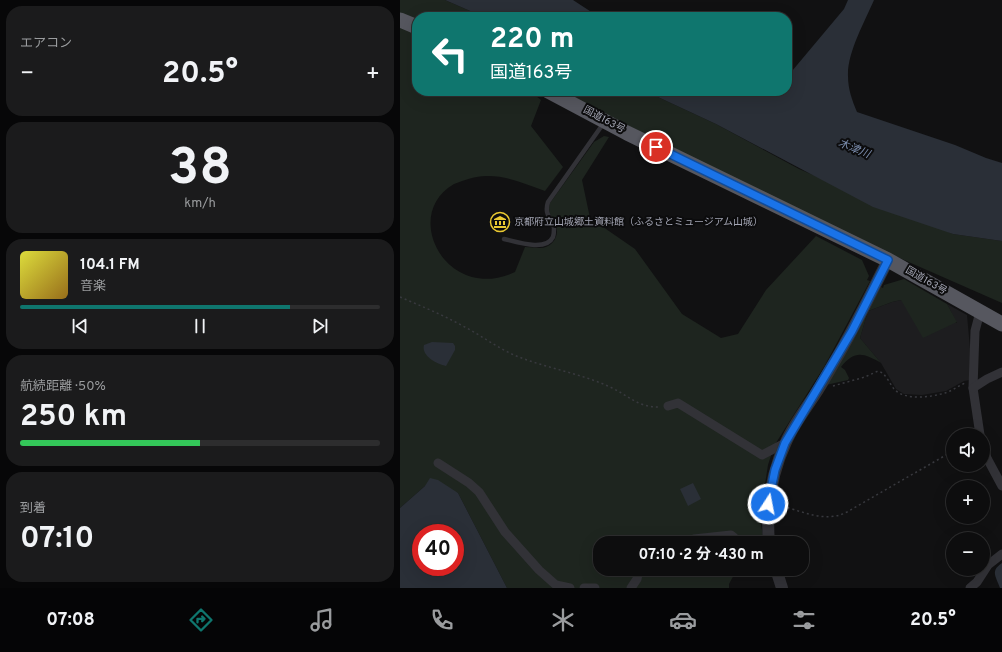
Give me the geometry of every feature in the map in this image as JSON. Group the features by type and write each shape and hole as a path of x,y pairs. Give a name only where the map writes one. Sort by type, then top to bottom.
{"highway":[{"path":"400,20 412,25"},
{"name":"国道163号","path":"558,96 627,133 888,260 1002,324"}],"street":[{"path":"769,536 768,504 775,470 785,443 852,331 888,260"},
{"path":"979,428 974,388 975,331 980,312"},
{"path":"974,388 987,379 1002,372"},
{"path":"668,406 678,403 762,455 785,443"},
{"path":"438,463 463,479 479,492 505,532 550,580 558,587 570,588"},
{"path":"990,464 1002,486"},
{"path":"722,536 732,536"},
{"path":"970,588 978,582 988,565 1002,554"},
{"path":"632,588 638,576"},
{"path":"778,576 782,588"},
{"path":"584,588 595,588"}],"lane":[{"path":"504,239 540,246 550,241 554,235 554,231 547,215 546,210 548,202 606,121"}],"path":[{"path":"400,297 426,307 463,325 487,341 515,355 610,387 638,404 653,407 668,406"},
{"path":"818,388 857,380 878,371 882,372 896,390 903,395 922,396 946,393 965,383 974,388"},
{"path":"768,504 790,508 813,515 836,517 946,455"}],"shaded area":[{"path":"400,0 445,0 473,12 412,12 412,21 400,15"},
{"path":"400,25 412,31 412,96 536,96 541,100 531,126 563,167 545,191 524,183 501,177 482,176 470,178 454,184 438,198 431,215 432,234 439,252 452,266 469,276 491,279 515,272 525,247 544,248 554,241 557,230 550,213 550,203 594,142 604,136 609,137 582,180 590,218 635,249 682,314 721,338 738,334 766,290 816,236 862,260 869,276 867,280 870,281 824,367 774,446 768,465 764,491 761,524 763,536 740,536 732,532 734,536 593,536 593,576 733,576 729,584 729,588 507,588 458,493 425,486 400,508"},
{"path":"569,96 656,96 716,124 799,169 953,234 1002,241 1002,303 854,238"},
{"path":"904,279 947,304 957,322 923,338 901,300 868,311 860,338 881,363 864,355 855,356 841,367 845,370 849,378 848,380 826,385 881,287 883,288 884,285"},
{"path":"901,300 957,323 947,304 967,315 971,359 970,380 964,381 946,391 922,395 904,394 896,389 881,363 860,338 868,311"}],"water":[{"path":"445,0 573,0 591,12 473,12"},
{"name":"木津川","path":"848,0 874,0 853,47 848,67 848,81 857,112 955,145 1002,163 1002,241 953,234 873,207 716,124 656,96 792,96 792,71 844,9"},
{"path":"432,342 453,343 455,346 455,350 446,366 430,359 425,353 424,345"},
{"path":"430,478 438,480 458,493 507,588 400,588 400,508 425,486"},
{"path":"693,483 701,499 688,506 680,489"},
{"path":"1002,563 1002,588 1000,588 995,571"}],"place":[{"name":"京都府立山城郷土資料館（ふるさとミュージアム山城）","path":"500,222"}],"route":[{"path":"656,147 888,260 852,331 785,443 775,470 768,504"}]}
